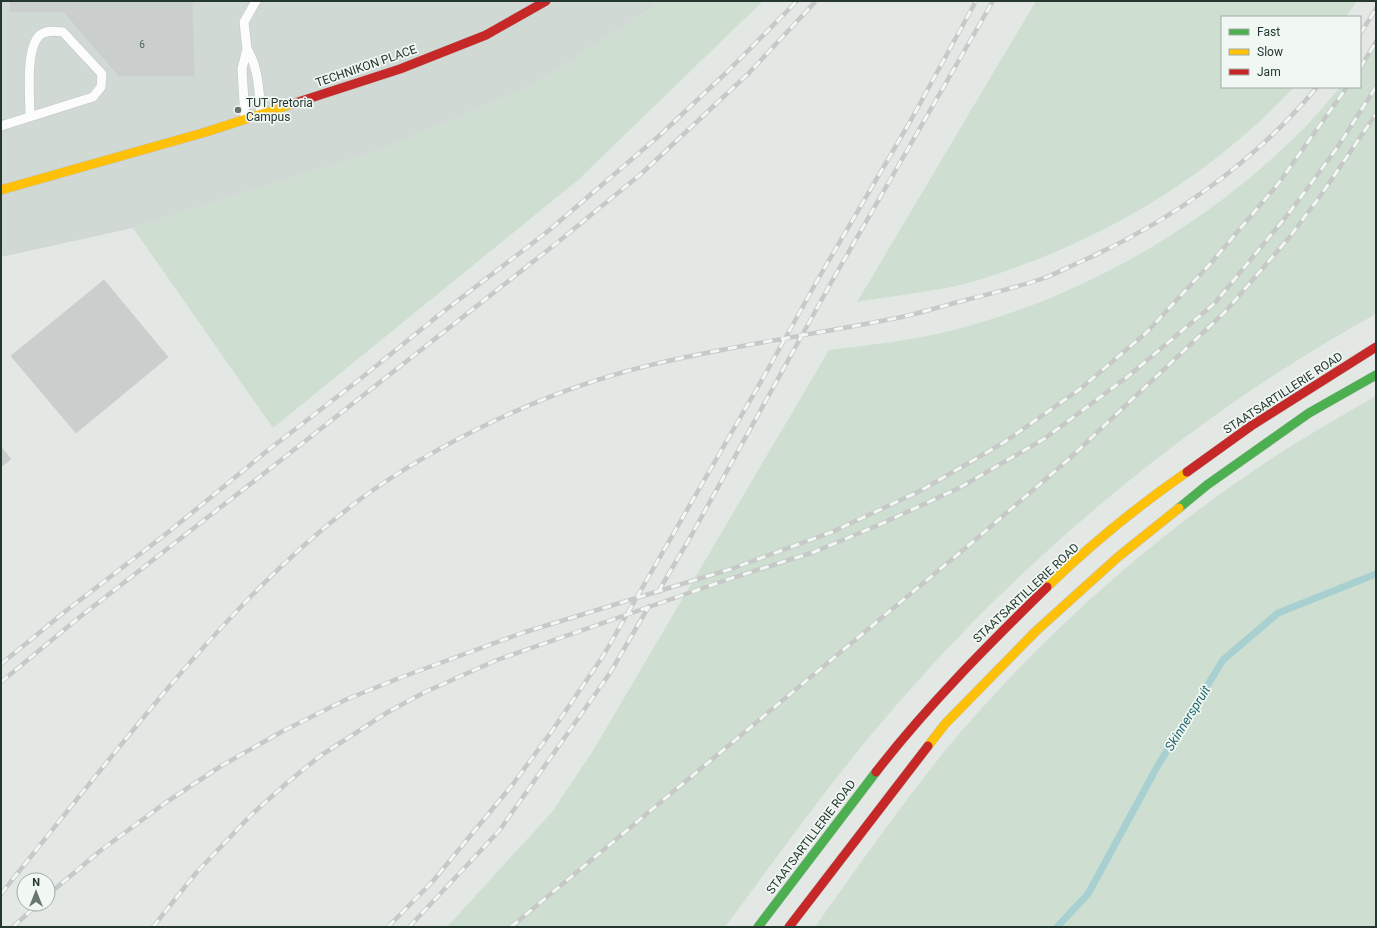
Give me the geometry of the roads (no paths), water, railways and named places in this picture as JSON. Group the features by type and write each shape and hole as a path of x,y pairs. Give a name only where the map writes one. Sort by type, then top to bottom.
{"street":[{"name":"TECHNIKON PLACE","path":"1,190 199,134 400,69 478,38 546,1"},
{"name":"STAATSARTILLERIE ROAD","path":"758,927 895,748 980,653 1070,565 1158,492 1251,426 1376,347"},
{"path":"789,927 907,772 946,724 1036,631 1118,557 1207,485 1309,413 1376,375"}],"lane":[{"path":"245,119 242,69 247,49 244,22 256,1"},
{"path":"1,126 94,97 101,88 102,74 63,32 49,31 40,35 32,46 30,60 30,116"},
{"path":"247,49 253,58 256,70 261,114"}],"waterway":[{"name":"Skinnerspruit","path":"1057,927 1088,894 1157,767 1223,660 1278,613 1376,574"}],"railway":[{"path":"1,664 67,610 166,534 267,451 547,232 660,135 727,72 797,1"},
{"path":"1,682 76,620 558,242 641,174 749,73 816,1"},
{"path":"388,927 433,881 513,784 552,731 603,656 817,281 911,120 976,1"},
{"path":"658,592 691,536 832,281 993,1"},
{"path":"1361,32 1376,9"},
{"path":"1361,66 1376,42"},
{"path":"153,927 196,873 252,814 320,756 388,712 425,692 497,660 729,579 814,552 881,524 959,488 1044,439 1126,378 1215,303 1289,213 1337,148 1376,87"},
{"path":"1,894 168,688 190,662 260,587 335,519 362,498 426,456 494,421 536,402 623,372 725,349 897,318 1015,287 1053,275 1146,228 1209,188 1266,141 1316,88"},
{"path":"56,888 100,851 165,803 221,766 283,731 345,700 402,677 522,633 731,569 832,532 920,491 1003,443 1080,389 1146,333 1211,263 1278,184 1346,88"},
{"path":"511,927 975,540 1069,459 1224,313 1288,239 1321,195 1376,114"},
{"path":"409,927 499,831 610,673 649,606"},
{"path":"13,927 29,912"}],"place":[{"name":"TUT Pretoria Campus","path":"238,110"}]}
